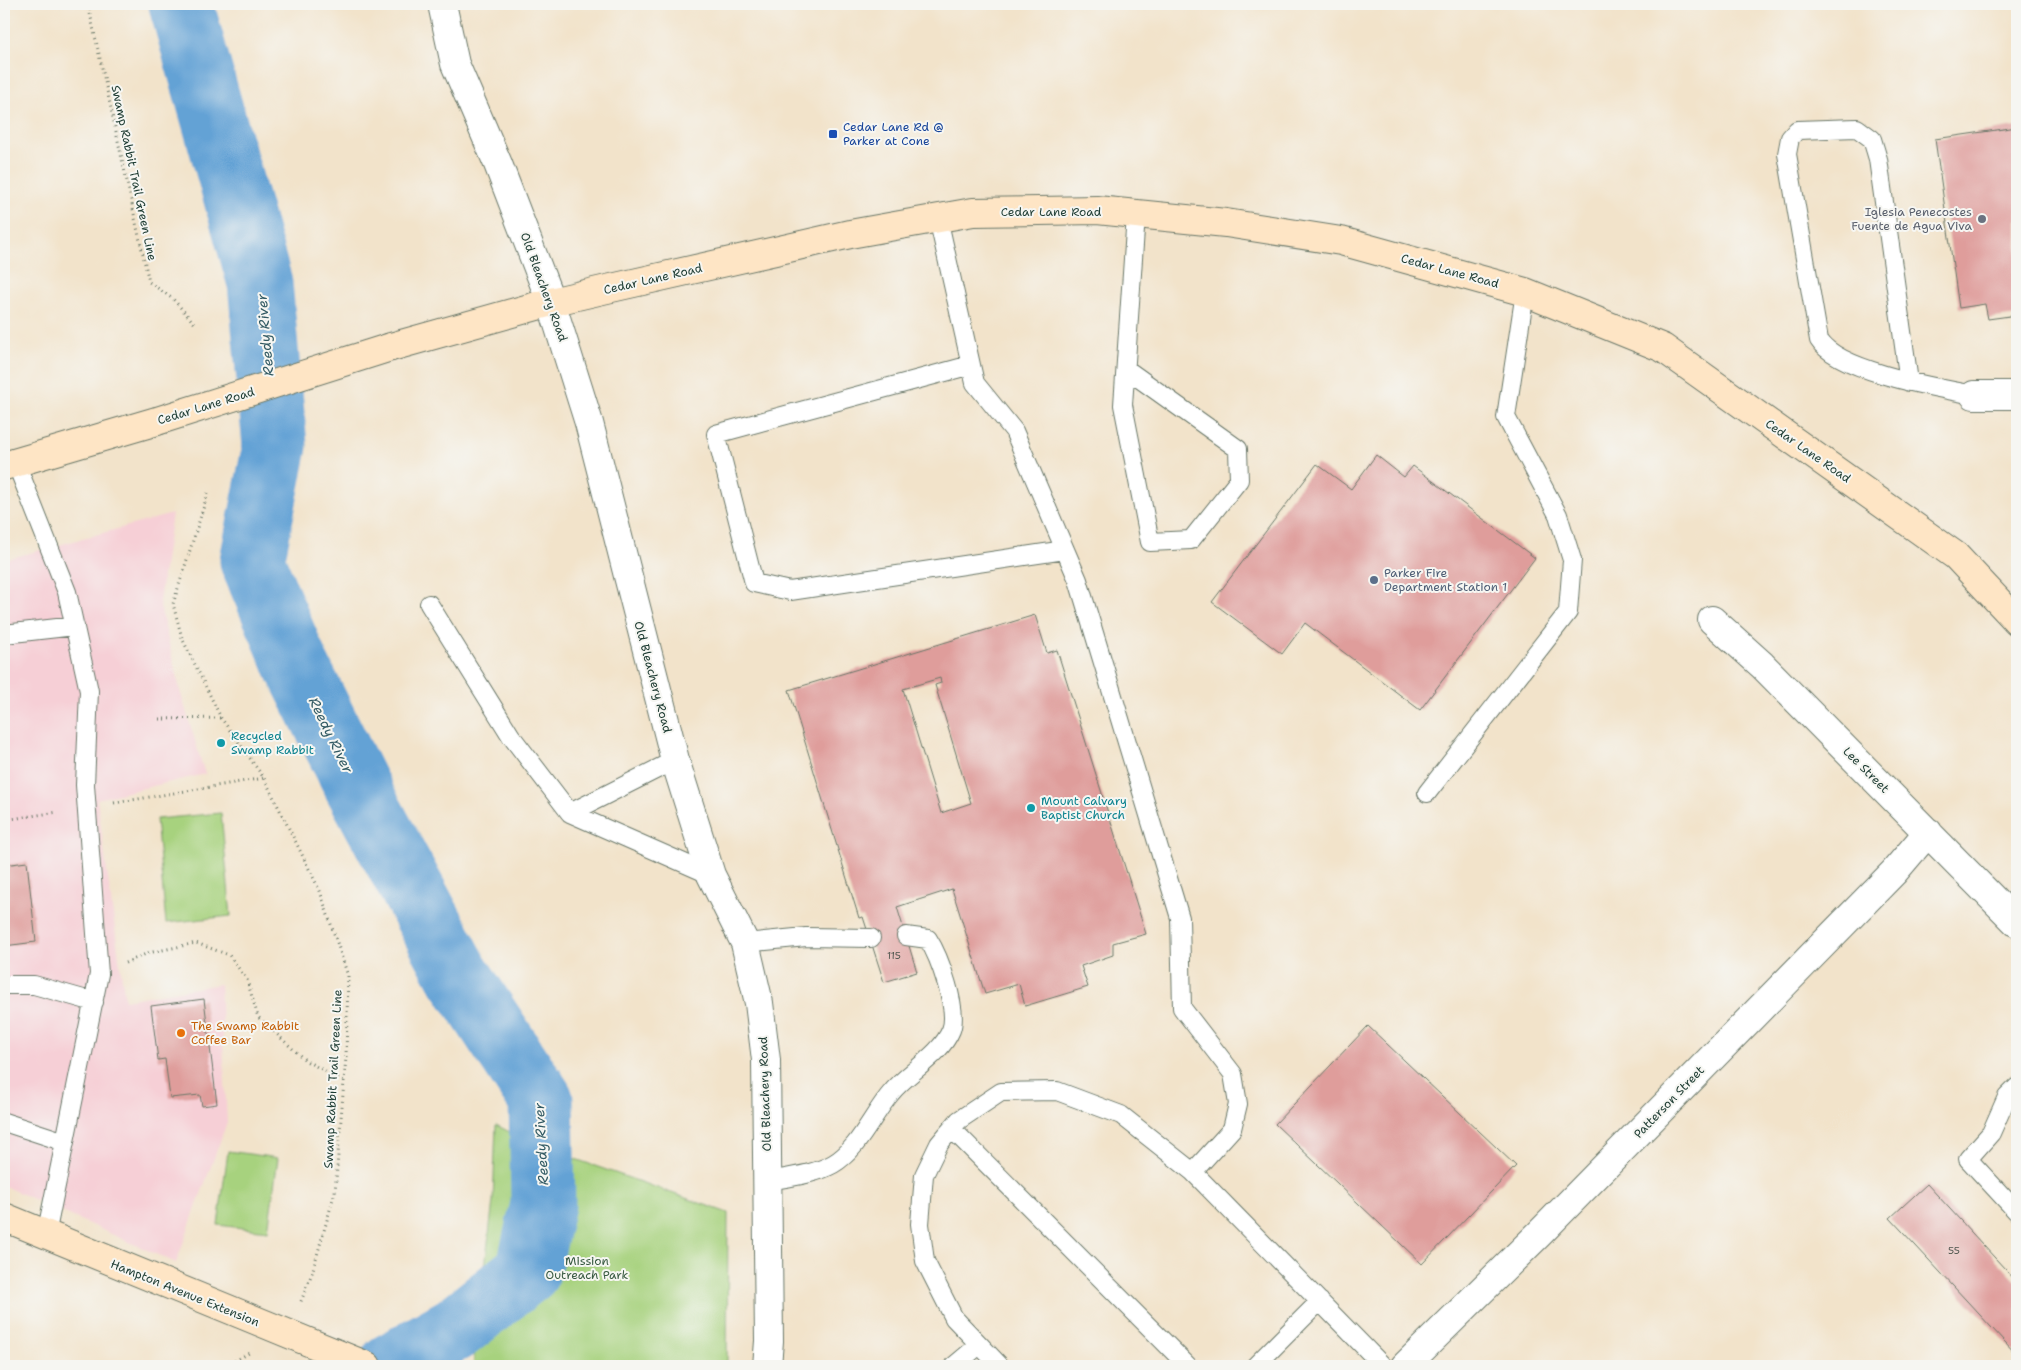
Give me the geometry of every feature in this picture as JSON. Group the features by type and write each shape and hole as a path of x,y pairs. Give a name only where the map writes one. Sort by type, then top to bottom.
{"main road":[{"name":"Cedar Lane Road","path":"10,464 157,421 391,347 552,302 850,234 973,212 1097,210 1226,223 1341,241 1525,292 1663,348 1956,556 2013,608"},
{"name":"Hampton Avenue Extension","path":"4,1217 367,1366"}],"street":[{"name":"Old Bleachery Road","path":"442,4 455,64 498,164 552,302 589,423 674,760 711,875 745,943 759,1003 766,1060 769,1340 767,1366"},
{"path":"1974,395 2017,395"},
{"name":"Lee Street","path":"1712,620 1762,665 2017,923"},
{"name":"Patterson Street","path":"1406,1366 1539,1234 1894,872 1928,832"}],"lane":[{"path":"1909,382 1878,160 1872,139 1857,128 1798,130 1790,138 1786,154 1818,340 1824,348 1855,364 1909,382 1974,395"},
{"path":"1126,369 1238,449 1239,480 1191,540 1150,542 1124,406 1126,369 1136,214"},
{"path":"938,218 975,383 1014,431 1078,580 1180,918 1182,1008 1233,1074 1238,1104 1232,1129 1193,1172"},
{"path":"1427,793 1568,612 1572,560 1558,515 1506,417 1525,292"},
{"path":"971,365 716,434 754,583 790,591 1065,550"},
{"path":"10,464 67,592 89,691 85,784 99,974 46,1235"},
{"path":"429,604 512,736 570,813 711,875"},
{"path":"4,634 75,626"},
{"path":"570,813 674,760"},
{"path":"767,1180 803,1176 834,1163 857,1142 891,1092 936,1051 951,1030 954,1011 934,949 928,940 906,936"},
{"path":"745,943 806,937 871,938"},
{"path":"4,985 34,985 94,1002"},
{"path":"2017,1087 2007,1097 1991,1133 1968,1159 2017,1212"},
{"path":"1000,1366 954,1318 925,1261 920,1224 924,1175 938,1144 960,1120 1001,1092 1057,1091 1120,1115 1193,1172 1383,1366"},
{"path":"4,1122 65,1142"},
{"path":"952,1129 1188,1366"},
{"path":"1255,1366 1320,1301"},
{"path":"954,1366 979,1345"}],"path":[{"name":"Swamp Rabbit Trail Green Line","path":"88,4 148,282 173,299 196,325"},
{"name":"Swamp Rabbit Trail Green Line","path":"208,493 173,604 182,638 221,718 264,778 320,890 348,976 344,1081 335,1192 312,1273 299,1308"},
{"path":"159,720 221,718"},
{"path":"4,820 264,778"},
{"path":"99,974 148,953 196,943 229,955 247,980 258,1017 306,1061 344,1081"},
{"path":"226,1366 250,1353"}],"shaded area":[{"path":"172,514 159,602 181,694 205,774 97,799 125,1000 220,984 227,1122 176,1263 4,1186 4,560"}],"green space":[{"path":"221,813 231,916 166,923 156,819"},
{"name":"Mission Outreach Park","path":"496,1125 533,1144 728,1213 727,1366 473,1366 493,1201"},
{"path":"228,1151 278,1158 268,1231 218,1225"}],"building":[{"name":"Iglesia Penecostes Fuente de Agua Viva","path":"2017,127 2017,315 1988,319 1985,304 1959,308 1935,139"},
{"name":"Parker Fire Department Station 1","path":"1376,455 1404,477 1413,466 1535,558 1420,710 1305,623 1282,654 1212,602 1317,464 1351,489"},
{"name":"Mount Calvary Baptist Church","path":"1035,615 1047,653 1057,650 1146,934 1113,943 1113,955 1081,966 1088,987 1025,1006 1019,984 985,994 952,889 897,907 917,972 884,982 863,917 859,918 789,690","holes":["940,678 941,683 935,685 971,803 941,813 903,689"]},
{"path":"27,862 36,942 4,946 4,865"},
{"name":"The Swamp Rabbit Coffee Bar","path":"204,999 217,1104 202,1106 200,1095 170,1098 165,1059 158,1060 151,1006"},
{"path":"1368,1026 1516,1166 1422,1264 1275,1124"},
{"path":"1927,1184 2017,1282 2017,1355 1890,1218"}],"waterway":[{"name":"Reedy River","path":"181,4 260,283 275,446 252,561 295,662 356,785 457,972 541,1100 543,1204 528,1271 456,1328 390,1366"}],"place":[{"name":"Cedar Lane Rd @ Parker at Cone","path":"833,134"},
{"name":"Iglesia Penecostes Fuente de Agua Viva","path":"1982,219"},
{"name":"Parker Fire Department Station 1","path":"1374,580"},
{"name":"Recycled Swamp Rabbit","path":"221,743"},
{"name":"Mount Calvary Baptist Church","path":"1031,808"},
{"name":"The Swamp Rabbit Coffee Bar","path":"181,1033"}]}
